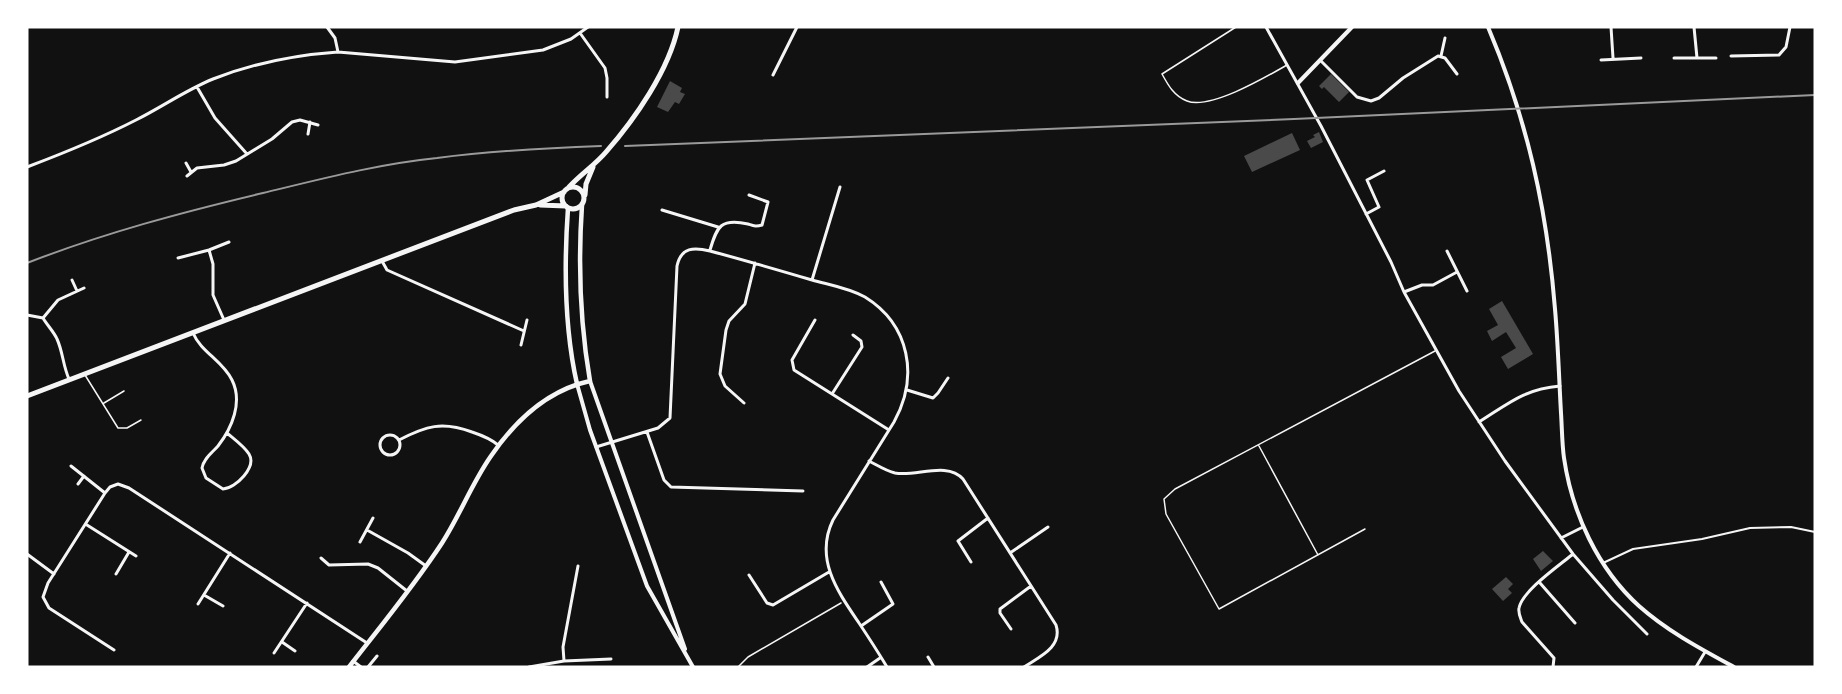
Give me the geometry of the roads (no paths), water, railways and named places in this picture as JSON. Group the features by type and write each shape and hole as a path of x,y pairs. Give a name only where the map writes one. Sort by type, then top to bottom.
{"main road":[{"path":"577,384 569,351 567,207 563,201 567,190 594,165 630,121 670,54 678,27"},
{"path":"349,667 426,566 499,445 522,419 546,398 563,388 590,381 583,336 582,205 586,184 594,165"},
{"path":"27,396 514,210 536,205 567,190 579,188 585,196"},
{"path":"536,205 576,209 582,205"}],"street":[{"path":"327,27 335,38 338,52"},
{"path":"27,167 106,135 215,78 253,67 318,53 338,52 454,62 528,53 562,43 588,27"},
{"path":"773,75 797,27"},
{"path":"1266,27 1323,130 1404,292 1479,422 1573,554 1613,600 1647,634"},
{"path":"1298,83 1352,27"},
{"path":"1488,27 1523,121 1546,221 1555,308 1564,458 1583,527 1604,563 1626,593 1640,606 1670,630 1734,667"},
{"path":"1611,27 1613,59"},
{"path":"1695,27 1697,58"},
{"path":"1731,56 1779,55 1785,47 1790,27"},
{"path":"580,33 605,68 607,97"},
{"path":"1441,56 1445,38"},
{"path":"1321,61 1355,95 1371,101 1379,98 1427,62 1441,56"},
{"path":"1441,56 1457,74"},
{"path":"1600,60 1641,58"},
{"path":"1674,58 1716,58"},
{"path":"197,87 215,118 247,154"},
{"path":"187,176 200,167 229,163 247,154 272,139 292,122 300,120 318,124"},
{"path":"308,135 310,122"},
{"path":"186,163 191,172"},
{"path":"1366,214 1379,207 1366,180 1384,171"},
{"path":"812,280 840,186"},
{"path":"662,210 718,227 730,222 757,227 762,225 768,202 749,195"},
{"path":"710,251 718,227"},
{"path":"178,258 229,242"},
{"path":"596,447 646,432 669,421 672,414 678,260 683,252 699,248 859,294 871,302 888,318 900,334 906,351 909,371 907,390 902,406 889,430 831,525 825,543 829,572 844,602 887,667"},
{"path":"209,250 213,264 213,295 224,320"},
{"path":"1447,251 1467,291"},
{"path":"382,261 387,270 524,331"},
{"path":"744,404 724,384 720,374 726,330 729,321 745,304 755,263"},
{"path":"1404,292 1422,285 1433,285 1457,272"},
{"path":"72,280 77,291"},
{"path":"43,318 58,300 84,288"},
{"path":"27,315 43,318 56,336 62,363 69,380"},
{"path":"521,345 527,320"},
{"path":"814,320 794,356 792,367 889,430"},
{"path":"193,332 199,344 223,368 232,381 236,400 235,412 227,434 204,460 202,468 206,478 220,488 227,489 241,479 250,460 249,454 227,434"},
{"path":"832,394 862,346 861,341 853,335"},
{"path":"907,390 933,398 948,378"},
{"path":"590,381 688,659"},
{"path":"577,384 596,447 647,586 693,667"},
{"path":"1479,422 1526,393 1545,387 1560,386"},
{"path":"399,440 425,428 444,425 459,427 499,445"},
{"path":"646,432 663,479 671,487 803,491"},
{"path":"392,435 399,440 400,447 394,454 382,451 380,444 385,436 392,435"},
{"path":"869,461 897,473 946,471 958,474 1054,621 1058,633 1056,641 1051,648 1024,667"},
{"path":"71,466 105,493"},
{"path":"78,484 84,476"},
{"path":"114,650 43,601 44,592 54,574 112,485 122,485 367,643"},
{"path":"971,562 958,541 988,518"},
{"path":"360,543 373,519"},
{"path":"87,525 136,556"},
{"path":"1010,553 1048,527"},
{"path":"1561,538 1583,527"},
{"path":"1604,563 1633,549 1702,539 1750,528 1791,527 1815,532"},
{"path":"367,530 426,566"},
{"path":"116,574 129,552"},
{"path":"198,604 230,553"},
{"path":"27,554 54,574"},
{"path":"1552,667 1554,658 1522,622 1518,613 1524,598 1573,554"},
{"path":"321,558 329,565 336,566 368,564 378,568 407,591"},
{"path":"564,661 563,647 578,566"},
{"path":"749,575 767,603 773,605 829,572"},
{"path":"861,626 892,604 881,582"},
{"path":"1540,583 1575,622"},
{"path":"1011,629 1000,609 1031,586"},
{"path":"204,595 223,606"},
{"path":"274,653 307,603"},
{"path":"282,642 295,651"},
{"path":"1696,667 1705,652"},
{"path":"368,667 377,656"},
{"path":"928,657 934,667"},
{"path":"867,667 881,658"},
{"path":"529,667 564,661 611,659"},
{"path":"353,661 362,667"}],"lane":[{"path":"1236,27 1162,74 1174,92 1188,102 1198,103 1242,89 1287,64"},
{"path":"1365,529 1219,609 1166,514 1164,499 1175,489 1436,350"},
{"path":"85,374 118,428 127,428 141,420"},
{"path":"103,403 124,391"},
{"path":"1258,445 1318,555"}],"railway":[{"path":"625,146 1815,95"},
{"path":"27,263 85,242 173,216 371,168 478,153 601,146"}]}
